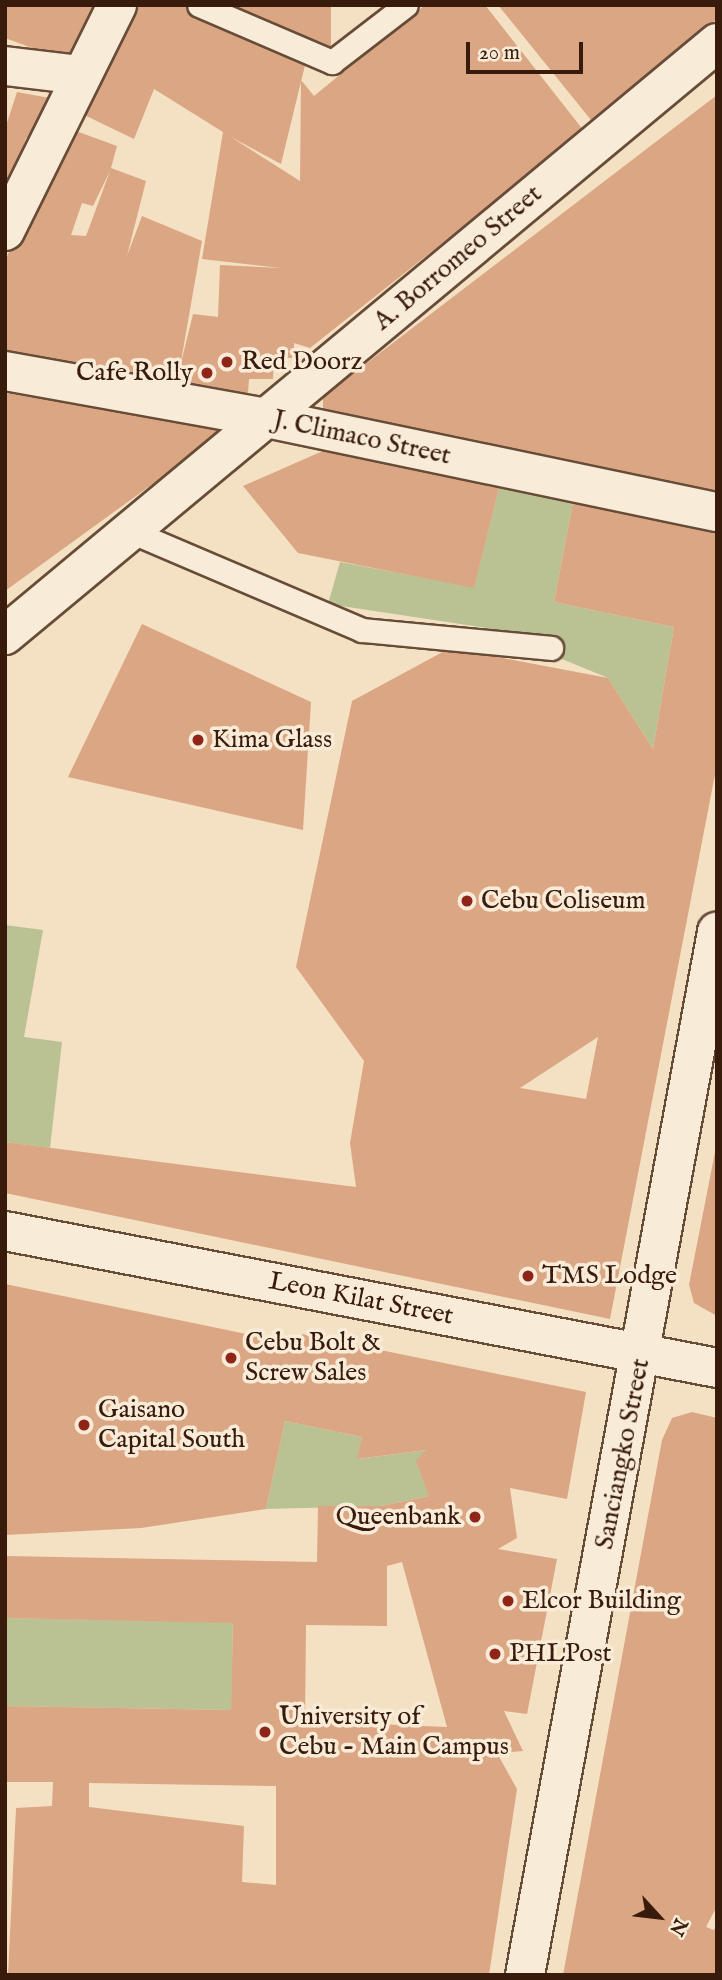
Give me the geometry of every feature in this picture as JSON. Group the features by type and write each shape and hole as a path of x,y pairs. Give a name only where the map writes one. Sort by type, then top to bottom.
{"street":[{"path":"5,231 117,5"},
{"name":"A. Borromeo Street","path":"5,635 717,43"},
{"path":"5,66 80,75"},
{"name":"J. Climaco Street","path":"5,371 266,418 717,512"},
{"name":"Sanciangko Street","path":"525,1975 642,1353 717,932"},
{"name":"Leon Kilat Street","path":"5,1231 717,1368"}],"lane":[{"path":"199,5 332,62 406,5"},
{"path":"131,531 362,630 551,648"}],"green space":[{"path":"499,488 574,497 554,602 674,627 653,749 608,678 487,628 328,604 340,562 474,587"},
{"path":"5,925 43,930 24,1037 62,1042 50,1148 5,1142"},
{"path":"285,1421 362,1437 358,1459 426,1450 429,1496 381,1506 266,1509"},
{"path":"5,1618 233,1622 231,1710 5,1706"}],"building":[{"path":"5,5 105,5 76,64 5,38"},
{"path":"124,5 188,5 307,57 301,80 314,96 425,5 485,5 584,131 310,348 294,343 294,358 274,358 273,379 249,379 248,393 176,387 91,367 5,354 5,261 65,127 117,146 111,168 146,181 127,256 142,216 202,241 180,367 193,314 218,317 220,265 281,268 202,259 223,132 154,89 134,139 74,110","holes":["301,82 300,181 231,137 281,164","110,171 86,236 71,235 82,203 93,206"]},
{"path":"224,5 331,5 331,48"},
{"path":"498,5 717,5 717,19 595,125"},
{"path":"17,92 55,99 37,141 26,138 6,201 5,129"},
{"path":"717,95 717,494 340,417 323,409 323,398 334,388"},
{"path":"5,393 175,420 217,430 209,443 5,591"},
{"path":"325,450 499,488 474,588 298,553 243,486"},
{"path":"574,497 717,524 717,764 610,1319 5,1193 5,1142 356,1187 350,1143 364,1061 296,967 352,701 450,648 608,678 653,749 674,627 554,602","holes":["598,1037 586,1099 520,1088"]},
{"name":"Kima Glass","path":"142,624 311,702 303,830 68,777"},
{"path":"715,1152 717,1316 694,1303 689,1285"},
{"name":"University of Cebu - Main Campus","path":"5,1284 300,1345 302,1334 586,1392 567,1499 510,1488 517,1538 498,1549 557,1559 527,1714 504,1711 523,1751 497,1753 517,1789 489,1975 8,1975 16,1808 52,1806 53,1782 5,1782 5,1706 231,1710 233,1623 5,1618 5,1556 317,1562 318,1506 381,1506 429,1496 416,1461 426,1450 357,1459 362,1437 285,1421 266,1509 141,1528 5,1535","holes":["402,1562 447,1727 305,1721 306,1625 387,1626 387,1566","89,1783 276,1786 276,1885 242,1882 244,1826 89,1807"]},
{"path":"692,1412 717,1418 717,1906 706,1927 714,1930 717,1923 717,1975 563,1975 662,1440 672,1418"}],"place":[{"name":"Red Doorz","path":"227,362"},
{"name":"Cafe Rolly","path":"207,373"},
{"name":"Kima Glass","path":"198,740"},
{"name":"Cebu Coliseum","path":"467,901"},
{"name":"TMS Lodge","path":"528,1276"},
{"name":"Cebu Bolt & Screw Sales","path":"231,1358"},
{"name":"Gaisano Capital South","path":"84,1425"},
{"name":"Queenbank","path":"475,1517"},
{"name":"Elcor Building","path":"508,1601"},
{"name":"PHLPost","path":"495,1654"},
{"name":"University of Cebu - Main Campus","path":"265,1732"}]}
